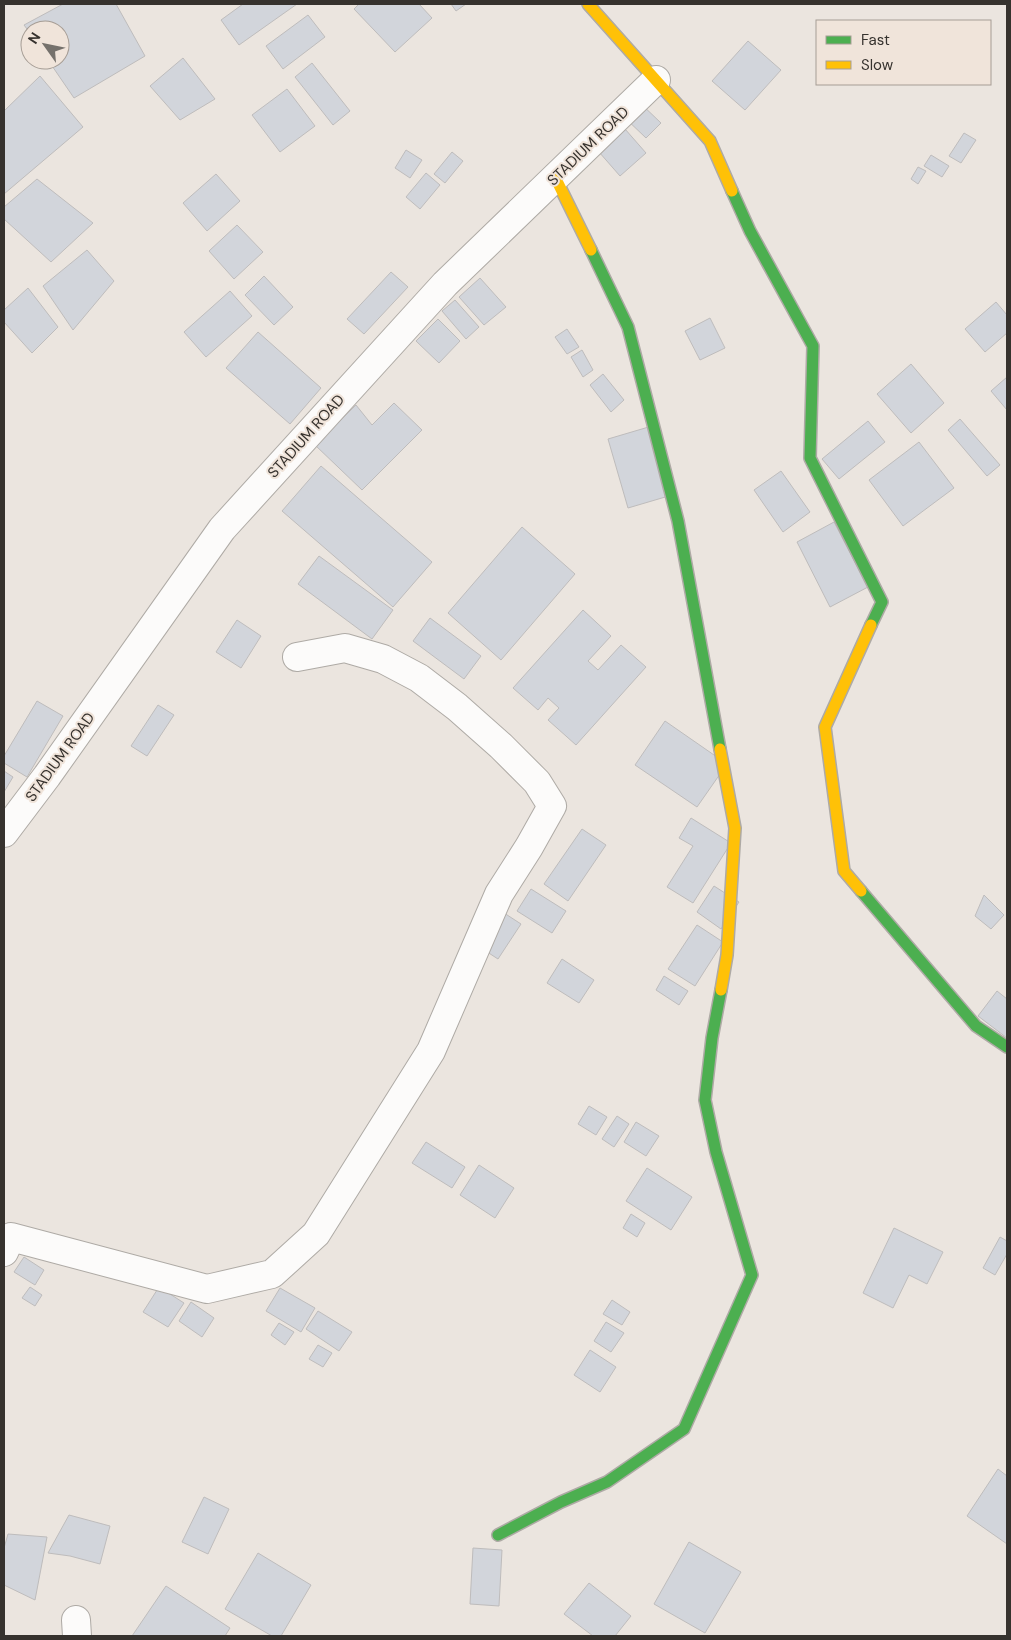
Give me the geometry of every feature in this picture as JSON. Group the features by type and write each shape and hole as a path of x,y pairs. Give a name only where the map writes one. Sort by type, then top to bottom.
{"street":[{"path":"588,4 710,141 750,231 813,346 810,458 882,602 826,727 844,871 976,1026 1007,1048"},
{"name":"STADIUM ROAD","path":"4,833 47,776 222,529 445,284 656,80"},
{"path":"498,1535 606,1482 684,1429 752,1275 716,1152 706,1100 712,1038 728,945 736,828 678,521 628,327 555,177"},
{"path":"4,1252 11,1237 207,1289 272,1274 316,1234 431,1051 499,894 552,806 537,782 501,746 457,707 419,678 382,659 345,648 296,657"}],"building":[{"path":"63,4 116,4 145,56 74,98 55,70 70,70 70,20 33,20"},
{"path":"243,4 297,4 239,45 221,20"},
{"path":"359,4 419,4 432,18 395,52 354,9"},
{"path":"451,4 466,4 456,11"},
{"path":"308,15 325,37 283,69 266,46"},
{"path":"748,41 781,70 745,110 712,81"},
{"path":"183,58 215,99 180,120 150,86"},
{"path":"312,63 350,111 333,125 295,77"},
{"path":"40,76 83,127 4,194 4,111"},
{"path":"287,89 315,126 280,152 252,115"},
{"path":"638,101 661,123 646,138 623,116"},
{"path":"625,129 646,153 620,176 599,152"},
{"path":"964,133 976,140 961,163 949,156"},
{"path":"406,150 422,160 410,178 395,168"},
{"path":"452,152 463,161 445,183 434,174"},
{"path":"931,155 949,166 942,177 924,166"},
{"path":"918,167 926,171 918,184 911,179"},
{"path":"426,173 440,185 420,209 406,197"},
{"path":"216,174 240,201 207,231 183,203"},
{"path":"37,179 93,223 51,262 4,219 4,207"},
{"path":"237,225 263,252 234,279 209,251"},
{"path":"87,250 114,281 73,330 43,286"},
{"path":"391,272 408,287 364,334 347,319"},
{"path":"264,276 293,307 274,325 245,295"},
{"path":"480,278 506,307 484,325 459,297"},
{"path":"28,288 58,327 32,353 4,322 4,310"},
{"path":"230,291 252,316 206,357 184,332"},
{"path":"455,300 479,327 466,339 442,311"},
{"path":"996,302 1007,315 1007,333 985,352 965,329"},
{"path":"710,318 725,348 700,360 685,331"},
{"path":"438,319 460,341 439,363 416,341"},
{"path":"567,329 579,347 567,354 555,337"},
{"path":"258,332 321,388 290,424 226,368"},
{"path":"582,350 593,370 583,377 571,357"},
{"path":"911,364 944,403 911,433 877,394"},
{"path":"603,374 624,400 611,412 590,385"},
{"path":"1007,377 1007,410 991,391"},
{"path":"394,403 422,430 362,490 315,445 356,405 372,425"},
{"path":"960,419 1000,465 987,476 948,430"},
{"path":"868,421 885,442 839,479 822,459"},
{"path":"652,426 672,495 628,508 608,439"},
{"path":"919,442 954,488 903,526 869,480"},
{"path":"321,466 432,562 393,607 282,511"},
{"path":"781,471 810,512 783,532 754,490"},
{"path":"834,522 868,587 830,607 797,542"},
{"path":"522,527 575,574 501,660 448,613"},
{"path":"319,556 393,610 372,639 298,584"},
{"path":"583,610 611,636 588,661 598,670 621,645 646,667 576,745 548,720 559,708 548,698 538,710 513,688"},
{"path":"430,618 481,656 464,679 413,641"},
{"path":"237,620 261,636 241,668 216,652"},
{"path":"37,701 63,716 27,777 4,763 4,756"},
{"path":"158,705 174,715 147,756 131,746"},
{"path":"665,721 727,764 697,807 635,765"},
{"path":"4,771 13,777 4,792"},
{"path":"691,818 731,843 693,903 667,887 693,846 679,838"},
{"path":"582,829 606,845 568,901 544,884"},
{"path":"714,886 739,902 721,929 697,912"},
{"path":"531,889 566,911 552,933 517,911"},
{"path":"984,895 1004,915 991,929 975,916"},
{"path":"501,911 521,924 498,959 478,946"},
{"path":"697,925 723,942 695,986 668,969"},
{"path":"562,959 594,980 579,1003 547,983"},
{"path":"664,976 688,991 679,1005 656,990"},
{"path":"997,991 1007,999 1007,1038 978,1016"},
{"path":"589,1106 607,1117 596,1135 578,1124"},
{"path":"617,1116 629,1124 614,1147 602,1139"},
{"path":"636,1122 659,1136 646,1156 624,1142"},
{"path":"426,1142 465,1167 452,1188 412,1163"},
{"path":"479,1165 514,1188 495,1218 460,1195"},
{"path":"647,1168 692,1197 671,1230 626,1201"},
{"path":"631,1214 645,1223 637,1237 623,1228"},
{"path":"894,1228 943,1252 927,1284 909,1275 893,1308 863,1293"},
{"path":"1000,1237 1007,1241 1007,1254 995,1275 983,1268"},
{"path":"24,1257 44,1270 35,1285 14,1272"},
{"path":"30,1287 42,1295 35,1306 22,1298"},
{"path":"159,1287 184,1303 168,1327 143,1312"},
{"path":"280,1288 315,1308 301,1332 266,1311"},
{"path":"612,1300 630,1312 622,1325 603,1314"},
{"path":"191,1302 214,1318 202,1337 179,1321"},
{"path":"318,1311 352,1332 339,1351 306,1329"},
{"path":"606,1322 624,1333 611,1352 594,1341"},
{"path":"279,1323 294,1332 285,1345 271,1335"},
{"path":"318,1345 332,1353 323,1367 309,1359"},
{"path":"590,1350 616,1367 600,1392 574,1375"},
{"path":"998,1469 1007,1476 1007,1544 967,1516"},
{"path":"204,1497 229,1509 208,1554 182,1542"},
{"path":"69,1515 110,1526 100,1564 70,1556 48,1553"},
{"path":"8,1534 47,1537 35,1600 4,1585 4,1548"},
{"path":"689,1542 741,1572 705,1633 654,1604"},
{"path":"473,1548 502,1550 499,1606 470,1604"},
{"path":"258,1553 311,1585 281,1636 272,1636 225,1609"},
{"path":"589,1583 631,1616 615,1636 593,1636 564,1614"},
{"path":"166,1586 230,1628 225,1636 132,1636"}],"traffic: fast":[{"path":"732,191 750,231 813,346 810,458 882,602 871,625"},
{"path":"591,250 628,327 678,521 720,749"},
{"path":"861,891 976,1026 1007,1047"},
{"path":"498,1535 561,1502 607,1482 684,1429 752,1275 716,1152 705,1100 712,1038 721,990"}],"traffic: slow":[{"path":"588,4 710,141 732,191"},
{"path":"555,177 591,250"},
{"path":"861,891 844,871 825,727 871,625"},
{"path":"720,749 735,828 727,955 721,990"}]}
